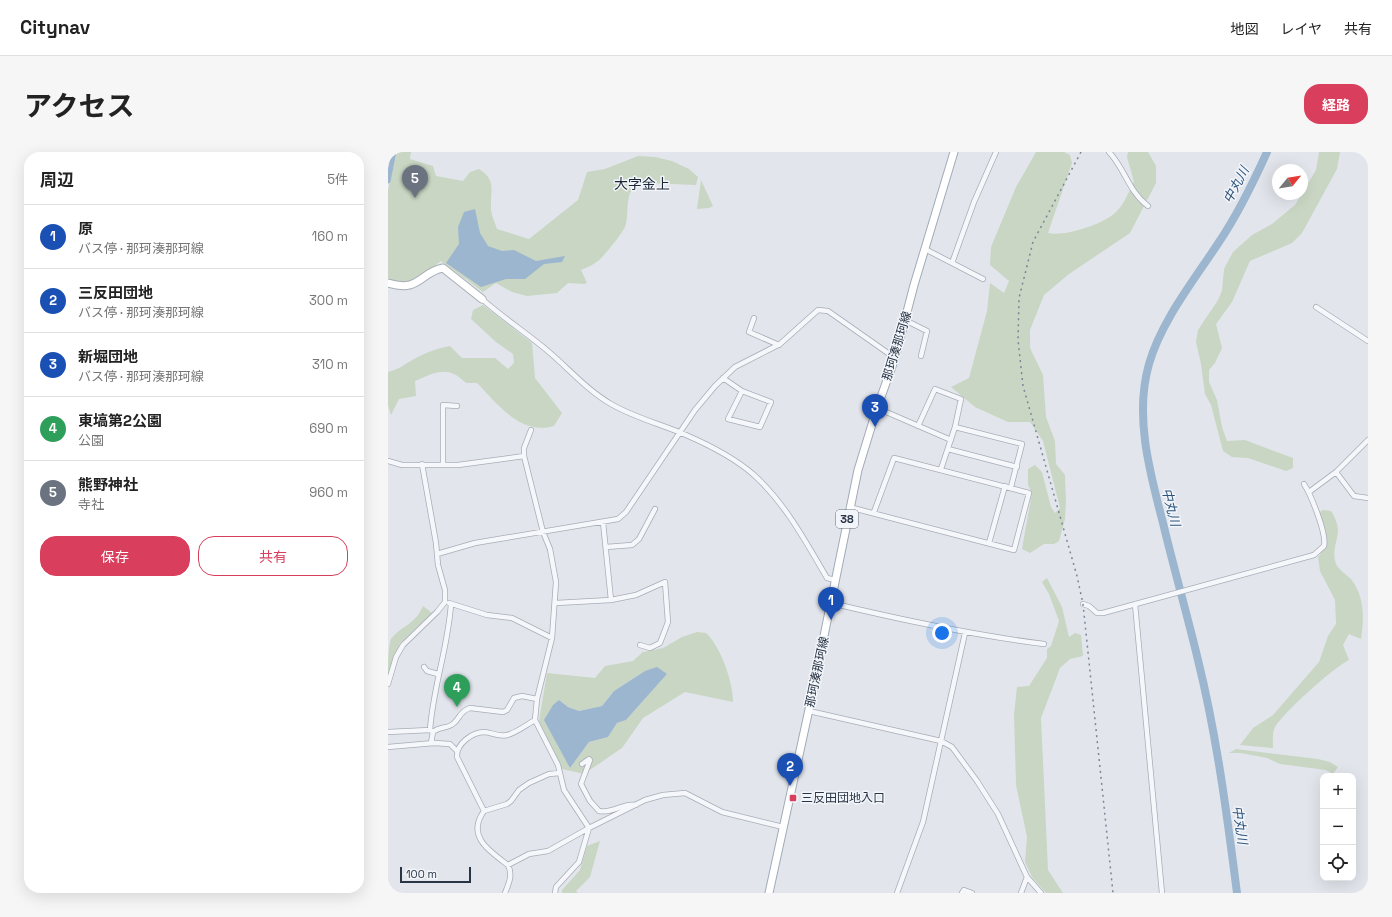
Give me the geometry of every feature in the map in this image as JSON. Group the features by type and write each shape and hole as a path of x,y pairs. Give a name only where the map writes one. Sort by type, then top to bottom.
{"main road":[{"name":"那珂湊那珂線","path":"769,893 809,711 849,507 858,470 877,408 895,358 954,152"},
{"path":"388,283 399,286 410,285 424,278 436,269 443,268 482,299"}],"street":[{"path":"952,263 974,202 996,152"},
{"path":"1109,152 1132,190 1139,199 1148,206"},
{"path":"925,249 983,279"},
{"path":"482,299 498,313 550,352 582,382 605,400 634,416 680,433 738,463 755,476 785,511 827,578 835,580"},
{"path":"1316,307 1368,341"},
{"path":"437,554 475,543 615,521 626,512 680,433 710,392 723,378 736,367 779,345 818,310 828,310 895,358"},
{"path":"754,318 749,332 779,345"},
{"path":"906,320 927,331 921,356"},
{"path":"723,378 742,391 771,402 760,427 728,419 742,391"},
{"path":"918,426 935,389 962,398 952,440 941,469"},
{"path":"443,464 443,405 457,406"},
{"path":"877,408 952,440"},
{"path":"955,427 1022,444 1018,468 1011,488"},
{"path":"531,430 524,448 524,456 543,532 550,550 556,582 556,603 552,638 536,699 535,720 558,764 564,790 589,828 579,862 556,887 555,893"},
{"path":"1309,492 1336,472 1368,440"},
{"path":"948,449 1018,468"},
{"path":"388,461 402,465 464,465 524,456"},
{"path":"849,507 874,512 1014,550 1029,493 894,458 874,512"},
{"path":"388,684 396,657 403,645 446,602 445,590 438,565 422,464"},
{"path":"1336,472 1354,496 1368,498"},
{"path":"1083,604 1090,606 1098,613 1103,613 1314,555 1324,546 1325,537 1309,492 1304,484"},
{"path":"989,543 1005,486"},
{"path":"606,548 632,545 639,539 655,509"},
{"path":"603,522 611,600"},
{"path":"556,603 611,600 636,595 665,582 668,622 660,643 650,648 640,645"},
{"path":"446,602 487,615 512,618 552,638"},
{"path":"831,603 900,620 965,633 1044,644"},
{"path":"431,743 438,674 441,671 450,627 451,604"},
{"path":"1135,604 1162,893"},
{"path":"897,893 904,879 923,822 965,633"},
{"path":"424,667 427,671 438,674"},
{"path":"388,732 432,731 454,723 466,709 470,708 503,712 507,710 514,698 522,696 536,699"},
{"path":"809,711 941,741 952,747 977,781 998,814 1028,877 1041,893"},
{"path":"484,811 457,757 460,744 478,734 488,732 497,736 505,736 535,720"},
{"path":"388,746 431,743 450,744 457,752"},
{"path":"582,764 588,759 590,760 581,784 590,801 600,811 609,812 630,805 636,805"},
{"path":"505,893 511,873 508,865 489,852 482,843 477,828 477,822 484,811 507,804 519,790 529,783 549,774 560,773"},
{"path":"508,865 529,854 548,851 589,828 645,800 663,795 685,793 722,812 783,827"},
{"path":"1021,893 1028,877"},
{"path":"962,893 964,890 972,893"}],"green space":[{"path":"397,152 411,152 410,159 433,166 436,176 463,181 470,172 479,169 485,173 490,182 492,190 491,211 497,229 529,239 578,200 587,172 605,169 638,156 655,157 672,161 689,169 698,177 696,185 645,183 637,185 630,194 628,200 627,221 623,231 609,250 598,261 581,270 587,283 568,283 557,293 527,296 512,292 496,283 483,292 441,261 421,276 400,285 388,278 388,190"},
{"path":"1036,152 1064,152 1070,155 1072,163 1048,233 1064,233 1094,225 1110,217 1119,209 1134,182 1127,157 1128,152 1148,152 1156,166 1156,183 1130,233 1069,274 1044,295 1030,330 1030,348 1043,375 1046,417 1055,441 1056,464 1065,475 1066,502 1065,519 1059,541 1054,544 1044,544 1030,553 1022,549 1032,493 1028,485 1028,469 1035,465 1042,472 1051,507 1055,513 1060,508 1043,441 1030,422 1008,422 975,407 951,387 969,378 987,311 990,283 1004,293 1009,281 990,265 991,247 1016,187"},
{"path":"1319,152 1340,152 1337,169 1302,233 1292,243 1250,261 1232,302 1216,324 1222,348 1215,363 1209,370 1209,382 1217,400 1222,427 1227,441 1245,440 1293,458 1293,468 1286,471 1248,458 1232,457 1223,451 1211,405 1205,394 1196,342 1198,330 1218,300 1222,291 1224,269 1233,252 1252,235 1272,224 1295,205 1298,200 1308,200 1308,183 1316,170"},
{"path":"701,180 713,206 709,208 697,209"},
{"path":"483,305 532,343 535,378 562,413 554,426 542,428 530,426 520,422 501,408 477,383 466,383 460,377 447,372 436,373 415,381 416,396 399,399 391,415 388,405 388,372 427,353 450,346 462,358 495,358 508,369 514,363 513,354 496,342 471,319 473,310"},
{"path":"1323,510 1331,511 1338,527 1334,556 1336,564 1351,579 1359,593 1363,616 1361,639 1349,634 1343,645 1349,660 1332,672 1298,701 1280,720 1273,732 1273,748 1240,745 1253,728 1273,715 1319,662 1328,636 1336,624 1335,600 1320,571 1318,557 1325,546 1326,541 1326,536 1318,513"},
{"path":"1047,578 1062,607 1069,637 1075,633 1081,635 1083,656 1070,659 1060,668 1041,718 1048,870 1063,893 1046,893 1032,877 1025,862 1027,837 1016,785 1014,714 1017,687 1029,686 1047,658 1047,649 1051,646 1059,621 1049,594 1042,582"},
{"path":"423,606 432,613 400,643 388,676 391,639 416,617"},
{"path":"697,632 706,633 711,639 717,647 725,665 731,685 733,702 685,692 643,718 622,748 584,774 562,769 539,721 547,673 595,678 605,666 633,661 643,652 663,648 682,637","holes":["645,671 667,674 626,720 617,723 608,737 589,742 570,768 548,713 559,700 568,707 579,711 602,706 614,691"]},
{"path":"1236,749 1318,759 1330,762 1338,767 1334,773 1331,773 1326,770 1280,764 1267,758 1241,753 1229,753"},
{"path":"600,841 590,877 576,891 578,893 562,893 562,890 580,870 587,846"}],"water":[{"path":"475,209 480,233 488,246 502,251 514,250 536,261 565,256 562,262 544,264 525,279 506,279 481,287 446,263 459,244 458,227 464,212"},
{"path":"657,667 667,674 626,720 617,723 608,737 589,742 570,768 544,720 553,705 559,700 568,707 579,711 602,706 614,691 645,671"}],"waterway":[{"path":"388,181 394,152"},
{"name":"中丸川","path":"1237,893 1211,718 1149,464 1143,424 1143,404 1145,384 1154,348 1170,316 1233,220 1251,187 1267,152"}],"railway":[{"path":"1081,152 1033,242 1019,298 1018,340 1023,386 1077,576 1083,604 1113,893"}],"place":[{"name":"熊野神社","path":"415,198"},
{"name":"新堀団地","path":"875,427"},
{"name":"原","path":"831,620"},
{"name":"東塙第2公園","path":"457,707"},
{"name":"三反田団地","path":"790,786"},
{"name":"三反田団地入口","path":"793,798"}],"district":[{"name":"大字金上","path":"642,184"}]}
